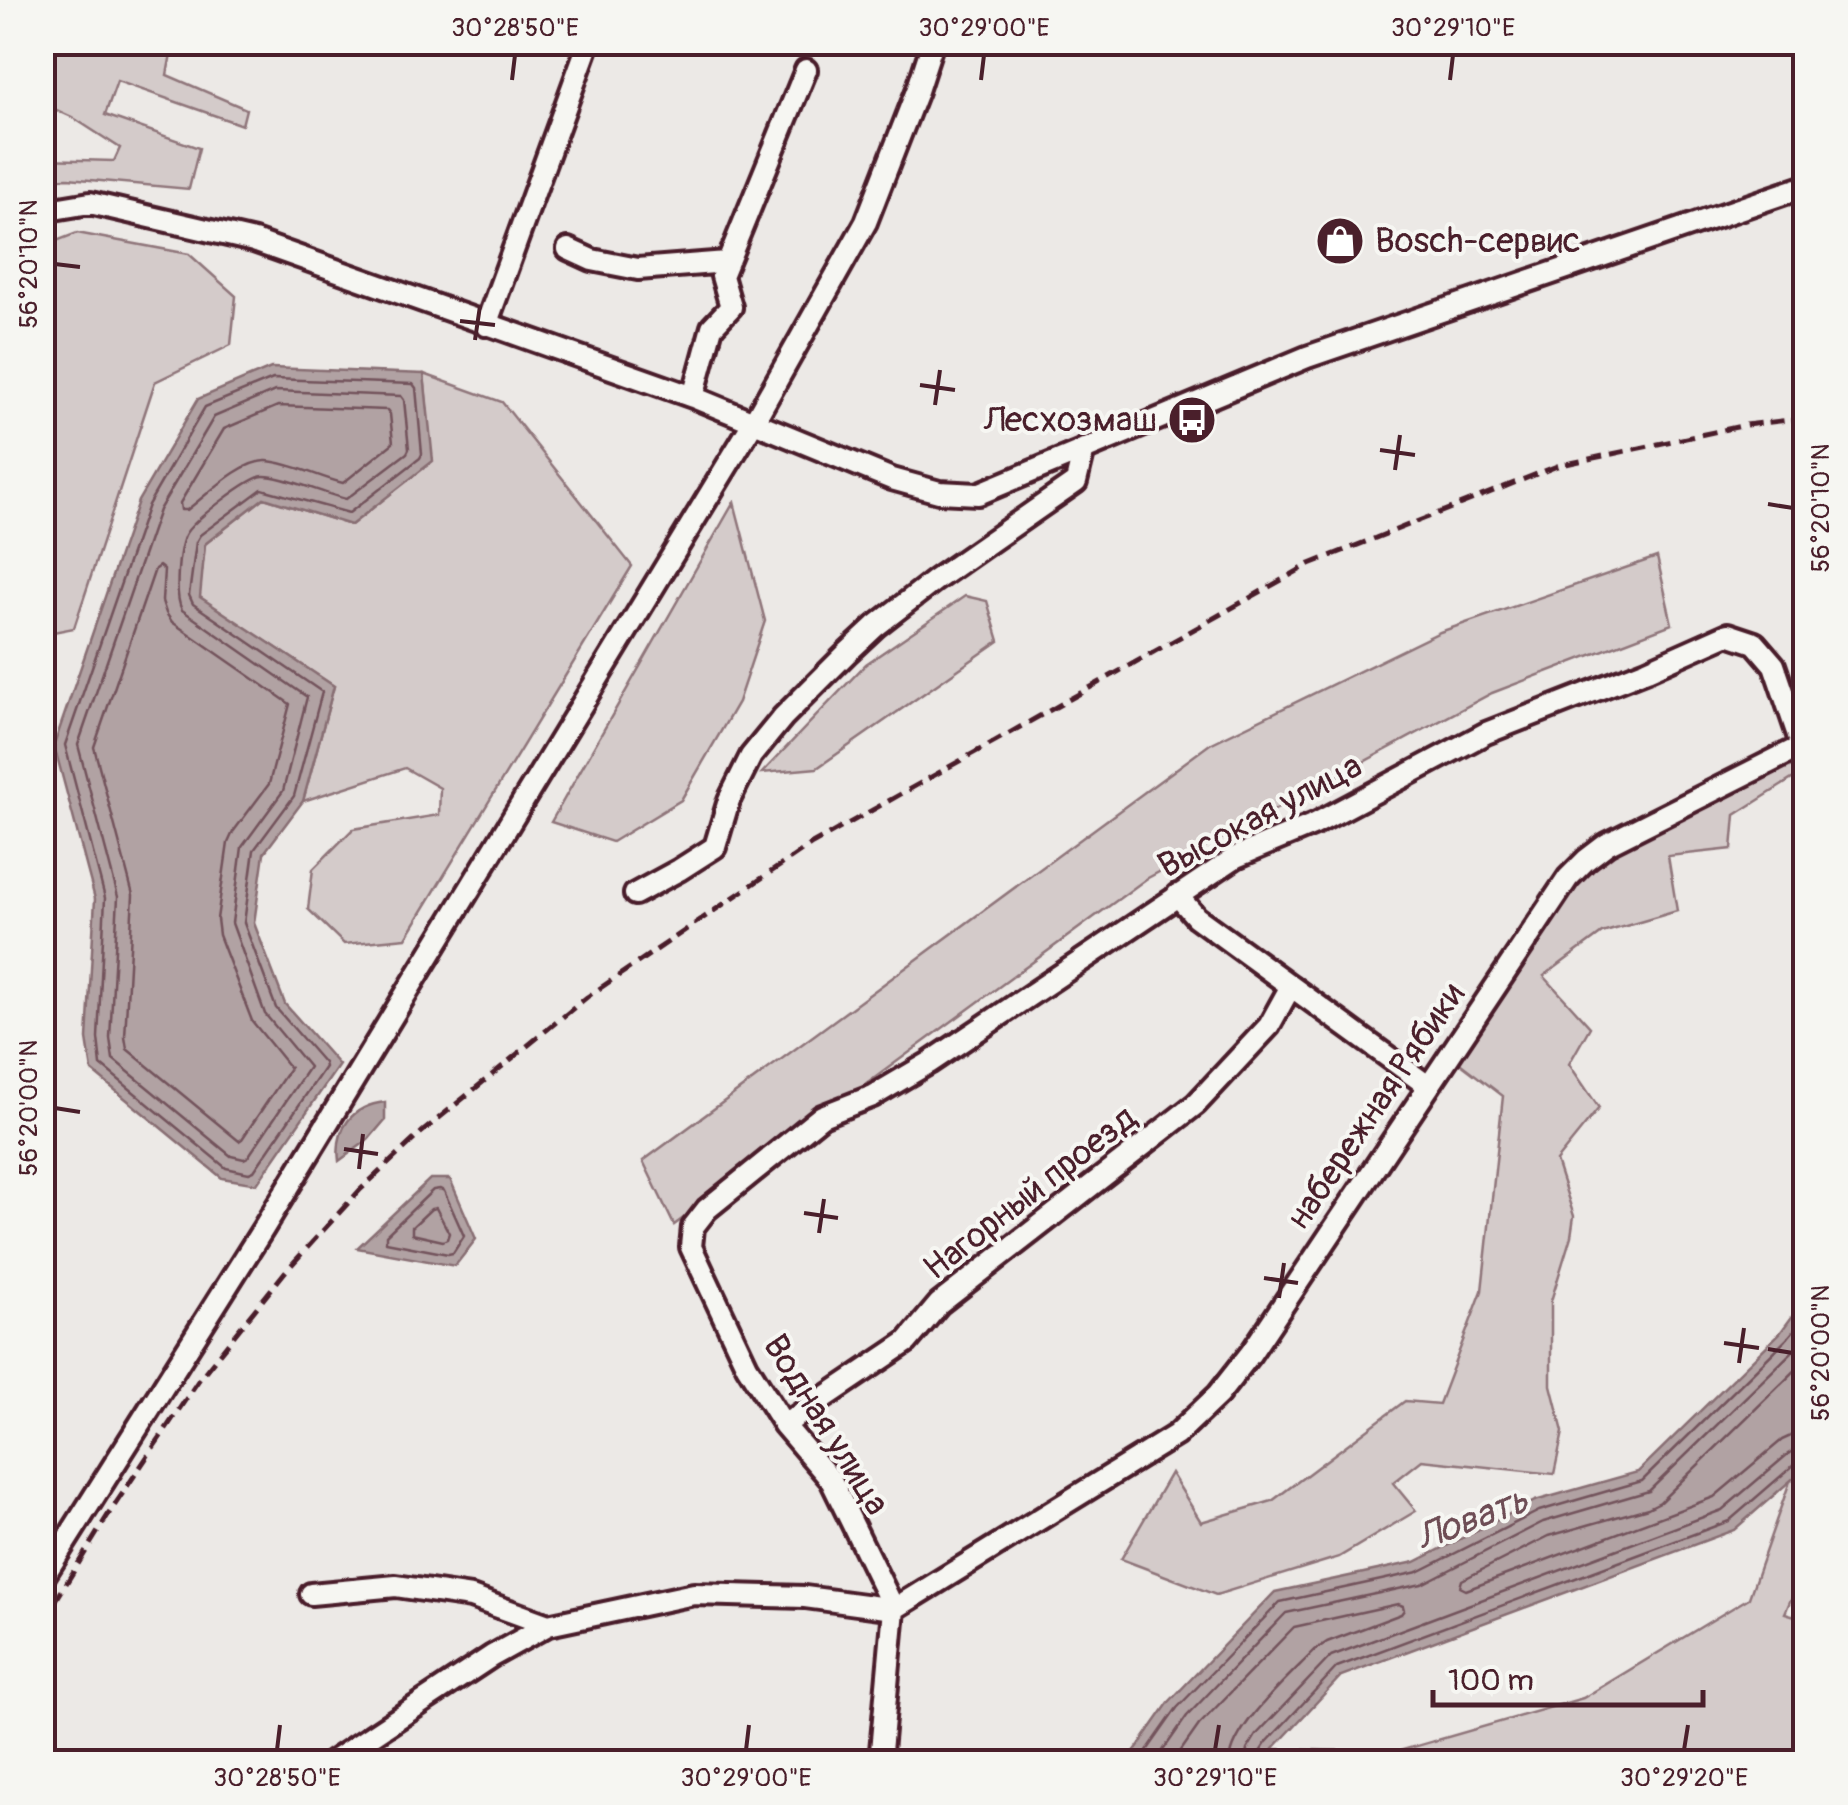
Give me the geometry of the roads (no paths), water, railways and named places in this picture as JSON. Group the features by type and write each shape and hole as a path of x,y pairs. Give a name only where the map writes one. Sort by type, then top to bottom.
{"street":[{"path":"486,325 589,42"},
{"path":"42,1580 263,1229 753,423 866,222 934,42"},
{"path":"693,397 712,327 731,307 722,276 806,70"},
{"path":"42,212 90,202 254,241 693,397 892,479 939,492 978,494 1307,357 1806,186"},
{"path":"568,249 592,260 638,269 728,262"},
{"path":"635,894 715,847 729,800 751,756 783,718 876,626 1076,482 1084,449"},
{"name":"Высокая улица","path":"693,1228 707,1209 822,1116 873,1096 929,1063 1176,895 1236,858 1315,824 1486,733 1728,634 1755,643 1774,664 1803,744"},
{"name":"набережная Рябики","path":"894,1609 1152,1451 1198,1416 1251,1353 1568,878 1607,844 1803,744"},
{"path":"1176,895 1196,917 1428,1086"},
{"name":"Нагорный проезд","path":"784,1426 907,1342 939,1304 1196,1104 1269,1026 1291,986"},
{"name":"Водная улица","path":"693,1228 691,1247 748,1366 784,1426 831,1480 894,1609"},
{"path":"311,1594 396,1586 471,1597 548,1624"},
{"path":"332,1762 492,1656 548,1624 694,1594 805,1598 894,1609 880,1762"}],"water":[{"path":"271,368 424,374 433,461 351,525 264,498 205,544 200,597 334,686 303,801 264,853 254,923 285,1004 339,1065 257,1184 222,1178 92,1071 87,1039 95,899 54,745 138,501 198,399"},
{"path":"385,1102 385,1120 368,1140 339,1161 340,1138 348,1121 363,1108"},
{"path":"430,1179 450,1179 476,1239 455,1266 357,1248"},
{"name":"Ловать","path":"1805,1299 1805,1468 1734,1530 1341,1676 1265,1762 1127,1762 1169,1702 1275,1592 1415,1562 1535,1501 1638,1472 1780,1333"}],"railway":[{"path":"42,1623 108,1515 200,1378 285,1272 360,1190 422,1132 587,997 812,844 1310,564 1557,466 1746,425 1806,418"}],"place":[{"name":"Bosch-сервис","path":"1340,241"},
{"name":"Лесхозмаш","path":"1192,420"}]}
